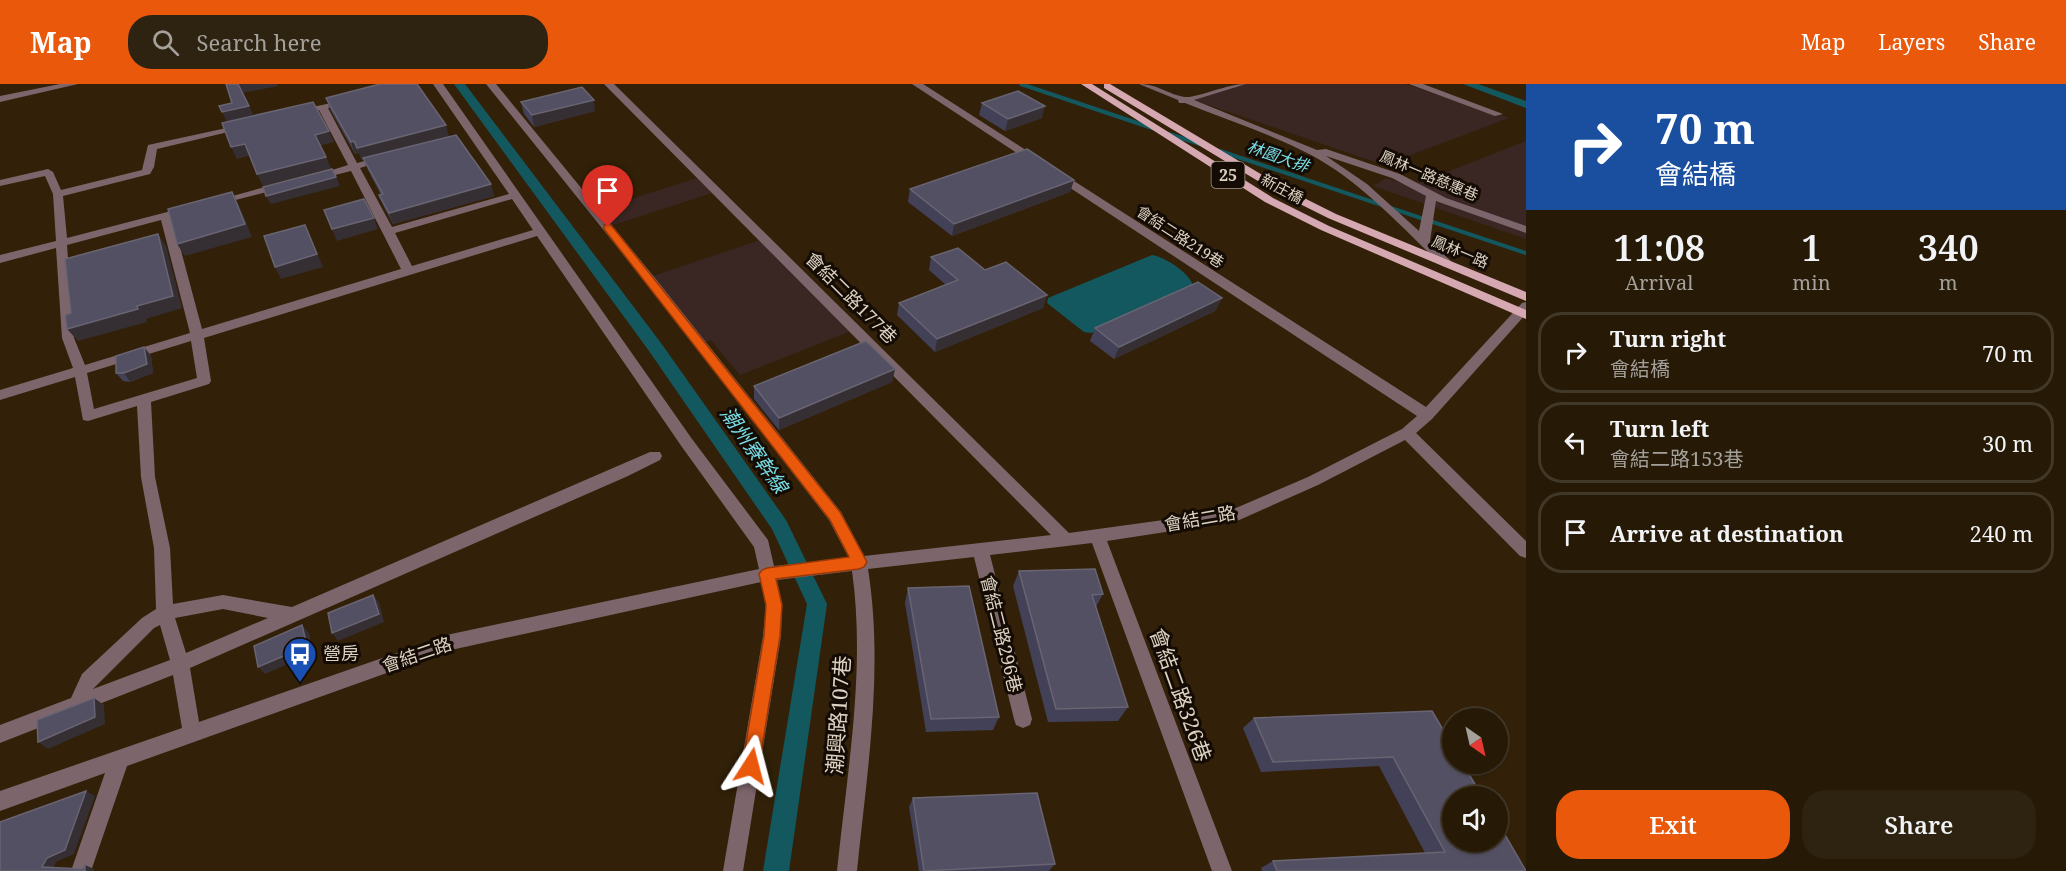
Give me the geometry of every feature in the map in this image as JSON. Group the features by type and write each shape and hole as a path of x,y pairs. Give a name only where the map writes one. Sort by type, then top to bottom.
{"main road":[{"name":"新庄橋","path":"1086,84 1269,200 1378,251"},
{"name":"新庄橋","path":"1105,84 1282,191 1332,216 1382,237"},
{"name":"鳳林一路","path":"1382,237 1526,297"},
{"name":"鳳林一路","path":"1378,251 1524,311"}],"street":[{"path":"0,99 51,86 73,84"},
{"path":"438,84 469,137 542,231 687,443 762,545 772,574 774,605 772,636 733,871"},
{"name":"潮興路107巷","path":"491,84 651,281 835,516 853,563 866,610 867,639 863,712 847,871"},
{"name":"會結二路177巷","path":"609,84 1066,540"},
{"name":"會結二路219巷","path":"917,84 1427,416"},
{"path":"1144,84 1285,139 1317,154 1363,186 1448,264"},
{"path":"1182,100 1240,84"},
{"path":"1414,84 1498,114"},
{"path":"288,115 356,99"},
{"path":"322,107 408,271"},
{"path":"58,194 146,172 152,147 254,123"},
{"name":"鳳林一路慈惠巷","path":"1285,139 1396,176 1432,195 1526,230"},
{"path":"210,204 398,155"},
{"path":"0,183 48,172 58,194 69,338 80,370 88,416 204,381 197,336 166,216"},
{"path":"1363,186 1396,176"},
{"path":"389,231 516,195"},
{"path":"1424,243 1427,211 1432,195"},
{"path":"0,259 188,210"},
{"path":"0,395 542,231"},
{"name":"會結二路","path":"0,801 451,642 772,574 1066,540 1231,517 1313,481 1407,433 1427,416 1524,311"},
{"path":"144,399 148,477 162,548 165,613 180,664 192,733"},
{"path":"1407,433 1526,551"},
{"path":"0,734 79,701 180,664 623,472 655,456"},
{"name":"會結二路326巷","path":"1097,535 1222,871"},
{"name":"會結二路296巷","path":"980,549 1023,719"},
{"path":"79,701 88,680 148,623 165,613 223,602 293,615"},
{"path":"76,869 120,758"}],"shaded area":[{"path":"1238,84 1405,84 1509,118 1384,165 1188,98"},
{"path":"1526,141 1526,239 1373,186 1386,178 1411,186"},
{"path":"697,178 712,193 610,226 597,210"},
{"path":"760,240 851,331 740,375 711,340 703,343 650,277"}],"water":[{"path":"1152,255 1176,266 1187,276 1193,286 1091,333 1084,332 1047,303 1048,298"}],"building":[{"path":"226,84 238,84 249,106 222,112 219,106 232,103"},
{"path":"380,84 417,84 446,125 357,148 354,141 351,142 326,98"},
{"path":"582,87 594,100 532,115 521,102"},
{"path":"1018,91 1045,106 1008,119 982,103"},
{"path":"313,102 329,131 315,135 326,157 257,174 245,144 231,147 222,123"},
{"path":"456,135 491,184 389,213 379,195 383,194 363,158"},
{"path":"1027,149 1074,180 954,224 910,189"},
{"path":"332,169 336,177 266,196 263,187"},
{"path":"232,192 245,224 177,244 168,209"},
{"path":"364,199 374,218 332,229 324,210"},
{"path":"305,225 317,254 275,267 264,236"},
{"path":"158,234 173,296 137,306 138,309 67,329 65,315 71,313 65,259"},
{"path":"958,248 985,270 1006,262 1047,295 937,339 899,303 958,280 931,257"},
{"path":"1198,282 1222,298 1119,347 1095,328"},
{"path":"866,341 895,369 779,418 754,386"},
{"path":"144,347 147,364 124,373 116,373 116,356"},
{"path":"1095,569 1103,594 1092,595 1128,707 1056,709 1019,571"},
{"path":"969,586 999,717 931,719 908,588"},
{"path":"373,595 379,614 332,633 328,613"},
{"path":"302,625 307,646 258,667 254,646"},
{"path":"94,698 95,717 38,742 37,720"},
{"path":"1432,711 1442,728 1442,774 1469,774 1476,786 1442,786 1442,847 1393,757 1273,762 1254,718"},
{"path":"86,791 65,850 47,858 42,867 82,869 85,865 85,871 0,871 0,822"},
{"path":"1037,793 1055,864 924,871 913,798"},
{"path":"1508,840 1526,871 1277,871 1273,861 1445,852 1508,852"}],"waterway":[{"name":"潮州寮幹線","path":"459,84 655,347 779,525 817,604 776,871"},
{"name":"林園大排","path":"1021,84 1155,129"},
{"path":"1468,84 1526,105"},
{"name":"林園大排","path":"1169,134 1200,144"},
{"name":"林園大排","path":"1220,151 1526,253"}],"place":[{"name":"營房","path":"300,683"}],"route":[{"path":"608,227 835,516 859,562 767,574 774,605 772,636 751,766"}]}
